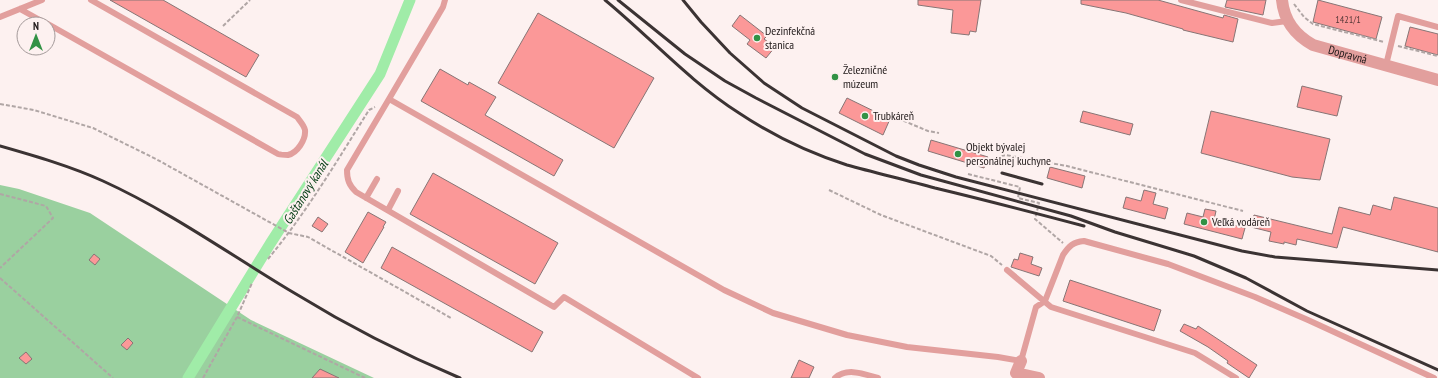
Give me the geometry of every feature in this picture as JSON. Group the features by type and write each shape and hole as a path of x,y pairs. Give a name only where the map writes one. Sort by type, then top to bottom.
{"street":[{"name":"Dopravná","path":"1288,1 1284,15 1287,21 1297,34 1313,45 1438,80"},
{"path":"1021,360 1015,376 1039,378"}],"lane":[{"path":"0,16 42,0"},
{"path":"56,29 278,154 287,155 294,152 300,146 304,138 305,130 297,117 91,0"},
{"path":"445,0 443,7 347,170 349,186 366,198 554,307 564,297 698,378"},
{"path":"1181,0 1272,23 1287,21"},
{"path":"20,9 33,16"},
{"path":"1386,65 1398,16 1438,27"},
{"path":"388,100 724,290 773,313 847,335 900,345 1021,360 1036,307 1045,301 1063,255 1069,246 1077,242 1084,241 1168,264 1255,297 1434,378"},
{"path":"366,198 377,179"},
{"path":"388,210 398,191"},
{"path":"1007,270 1052,307 1195,353 1236,378"},
{"path":"835,378 841,373 852,372 878,378"}],"path":[{"path":"223,26 250,0"},
{"path":"1288,1 1313,24 1438,56"},
{"path":"268,259 289,233 336,163 369,110 388,100"},
{"path":"0,104 34,110 92,128 156,159 285,231 308,237 451,318"},
{"path":"892,116 928,131 939,133"},
{"path":"1001,156 1006,155 1067,166 1243,211"},
{"path":"968,174 1020,187 1018,198 1038,203 1035,219 1064,244 1069,246"},
{"path":"829,190 881,215 991,256 1007,270"},
{"path":"0,194 46,206 53,218 0,268"},
{"path":"0,278 113,378"},
{"path":"203,378 237,317 252,283"},
{"path":"237,317 365,378"}],"green space":[{"path":"0,185 19,189 90,213 251,320 374,378 0,378"}],"building":[{"path":"110,0 163,0 259,55 246,77"},
{"path":"918,0 981,0 976,32 970,31 969,35 951,33 953,10 918,5"},
{"path":"1081,0 1158,0 1223,18 1224,15 1238,19 1233,42 1183,30 1126,13 1081,4"},
{"path":"1227,0 1266,0 1263,15 1225,7"},
{"path":"1318,0 1382,17 1376,39 1313,22"},
{"path":"538,13 654,78 614,148 498,83"},
{"name":"Dezinfekčná stanica","path":"740,15 767,36 764,39 775,47 766,58 747,44 750,40 732,26"},
{"path":"1410,27 1438,34 1438,55 1405,46"},
{"path":"440,69 468,85 469,82 496,97 485,115 563,160 554,176 421,101"},
{"path":"1302,86 1342,96 1337,116 1297,107"},
{"name":"Trubkáreň","path":"847,98 890,119 883,135 839,113"},
{"path":"1083,111 1133,124 1130,135 1080,122"},
{"path":"1211,111 1330,139 1320,180 1292,177 1201,153"},
{"name":"Objekt bývalej personálnej kuchyne","path":"931,140 988,157 984,168 928,151"},
{"path":"1050,167 1085,176 1082,188 1047,178"},
{"path":"433,173 558,243 535,284 410,214"},
{"path":"1144,190 1156,193 1153,204 1168,208 1165,219 1123,208 1126,197 1141,201"},
{"path":"1394,197 1438,208 1438,252 1343,227 1337,248 1297,239 1296,245 1284,242 1284,244 1269,241 1271,232 1251,227 1254,215 1332,234 1339,207 1370,215 1373,205 1391,210"},
{"name":"Veľká vodáreň","path":"1205,209 1216,211 1214,220 1245,228 1242,239 1184,224 1187,213 1203,217"},
{"path":"368,212 386,222 363,263 345,252"},
{"path":"318,217 328,224 322,232 312,226"},
{"path":"392,247 543,332 532,352 381,268"},
{"path":"1020,253 1033,257 1031,264 1042,268 1039,276 1011,267 1014,259 1018,260"},
{"path":"94,254 100,259 95,265 89,260"},
{"path":"1070,280 1161,310 1154,331 1063,301"},
{"path":"1184,324 1196,329 1198,326 1257,365 1249,378 1227,363 1228,361 1208,347 1180,331"},
{"path":"128,338 133,343 127,350 121,345"},
{"path":"26,352 32,359 26,364 19,358"},
{"path":"799,360 814,367 809,378 791,378"},
{"path":"320,369 339,378 312,378"}],"waterway":[{"name":"Gaštanový kanál","path":"188,378 270,244 380,74 410,0"}],"railway":[{"path":"605,0 703,87 752,121 791,143 847,165 1084,226"},
{"path":"618,0 685,54 725,81 865,154 921,175 1071,216 1115,232 1194,256 1246,278 1307,311 1438,370"},
{"path":"683,0 730,53 764,83 802,108 896,156 919,165 956,177 1242,251 1275,257 1438,270"},
{"path":"0,146 78,171 128,193 177,220 316,306 397,349 460,378"},
{"path":"1002,173 1042,184"}],"place":[{"name":"Dezinfekčná stanica","path":"757,38"},
{"name":"Železničné múzeum","path":"835,77"},
{"name":"Trubkáreň","path":"865,116"},
{"name":"Objekt bývalej personálnej kuchyne","path":"958,154"},
{"name":"Veľká vodáreň","path":"1204,222"}]}
